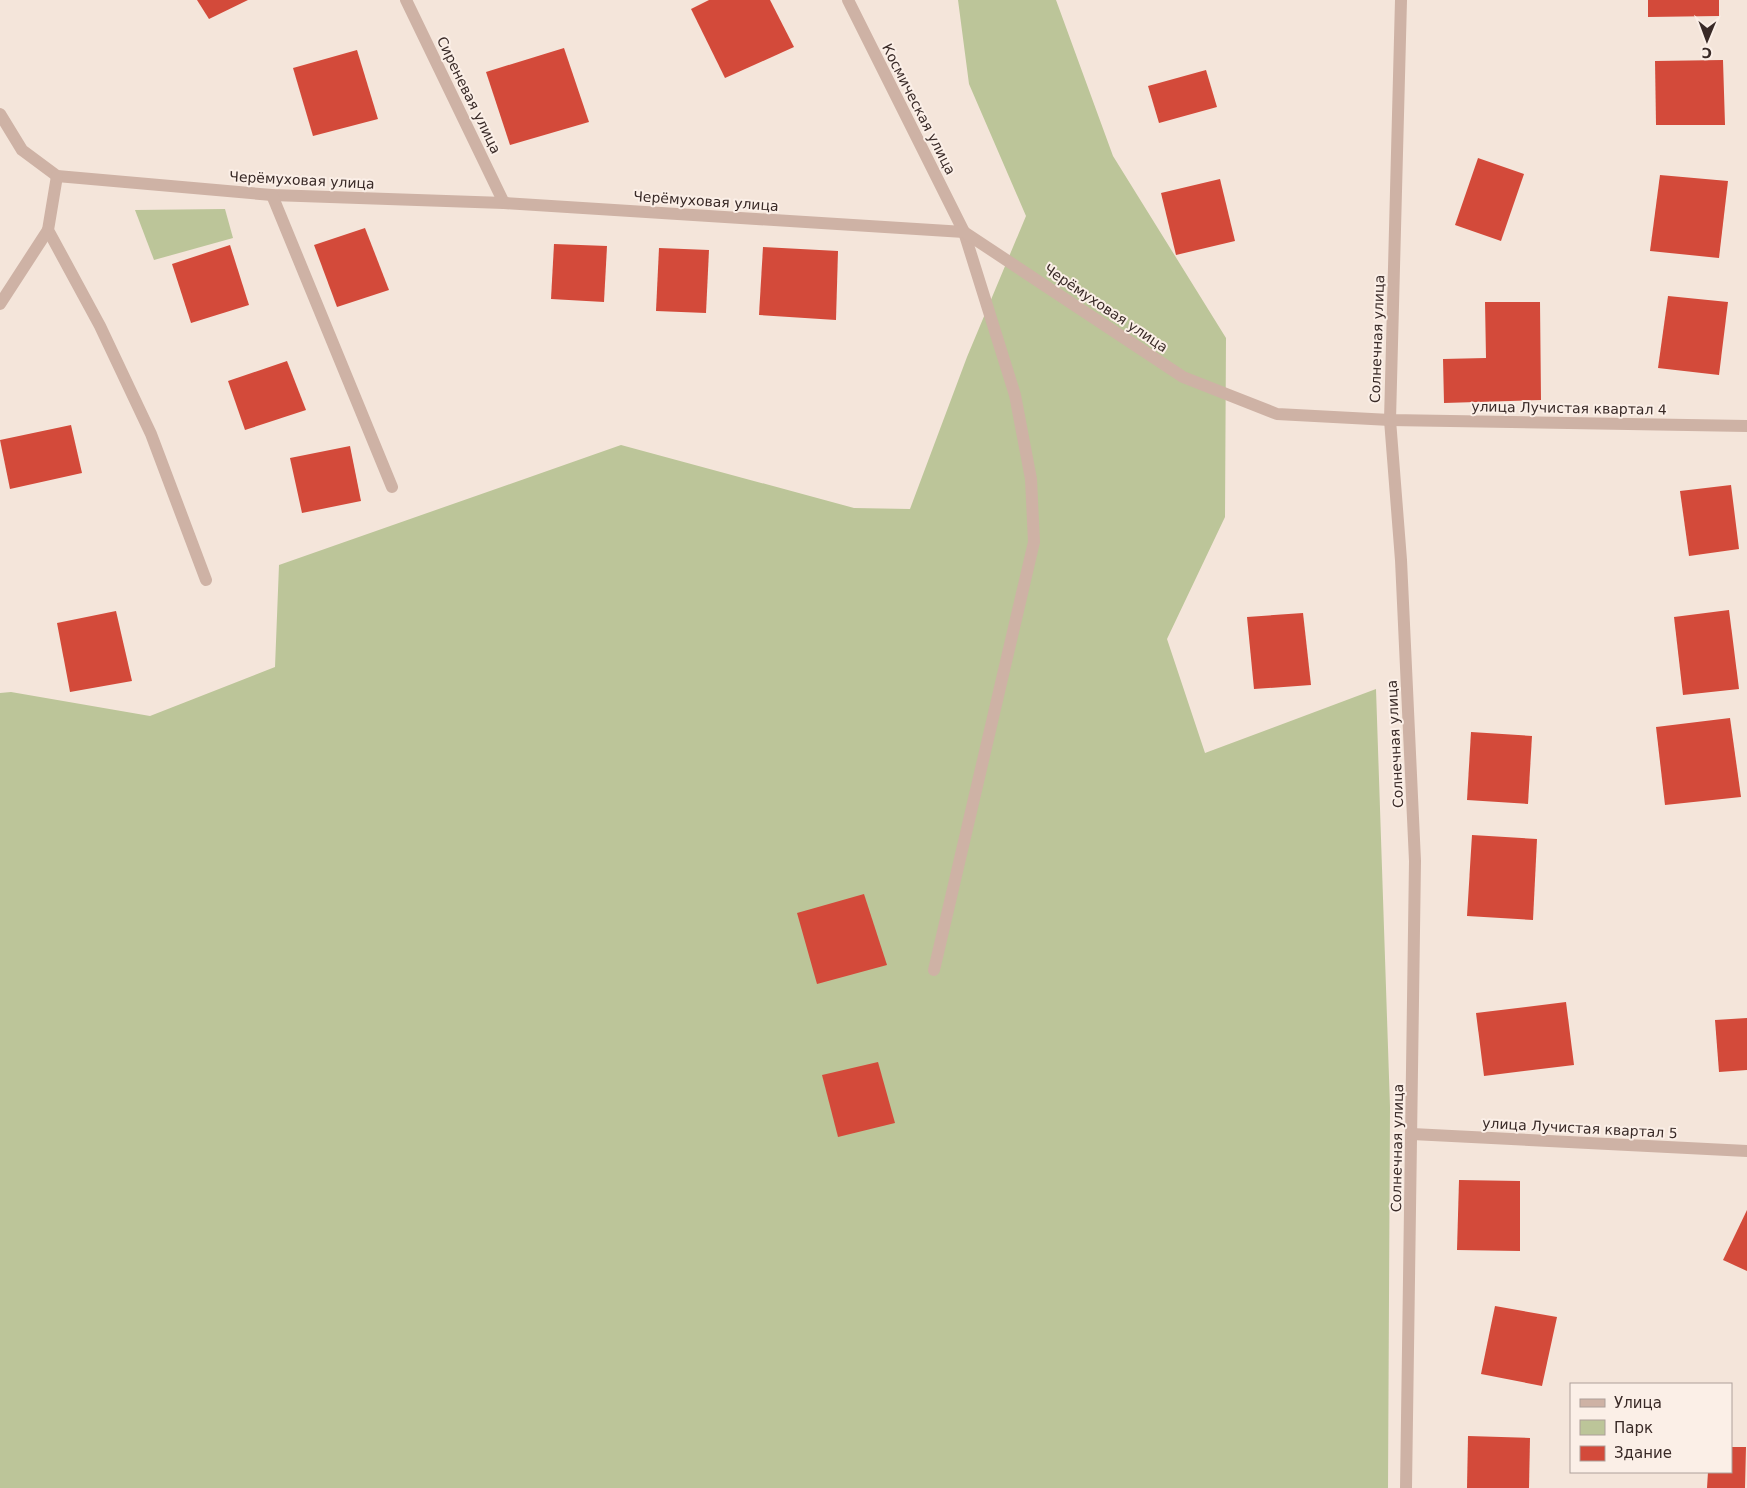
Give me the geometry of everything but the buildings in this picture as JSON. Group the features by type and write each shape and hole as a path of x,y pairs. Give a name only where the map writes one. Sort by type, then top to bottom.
{"street":[{"name":"Сиреневая улица","path":"406,0 504,203"},
{"name":"Космическая улица","path":"848,0 964,232 1015,394 1031,479 1034,542 934,970"},
{"name":"Солнечная улица","path":"1401,0 1390,420 1401,560 1415,861 1406,1488"},
{"path":"0,114 22,150 57,176 48,230 0,304"},
{"name":"Черёмуховая улица","path":"57,176 272,196 504,203 964,232 1183,377 1277,414 1390,420"},
{"path":"272,196 392,487"},
{"path":"48,230 100,326 151,434 206,580"},
{"name":"улица Лучистая квартал 4","path":"1390,420 1747,426"},
{"name":"улица Лучистая квартал 5","path":"1412,1134 1747,1151"}],"green space":[{"path":"958,0 1056,0 1113,156 1226,338 1225,517 1167,639 1205,753 1376,689 1390,1107 1388,1488 0,1488 0,693 11,692 150,716 275,667 279,565 621,445 854,508 910,509 967,357 1026,216 969,84"},
{"path":"225,209 233,238 154,260 135,210"}]}
